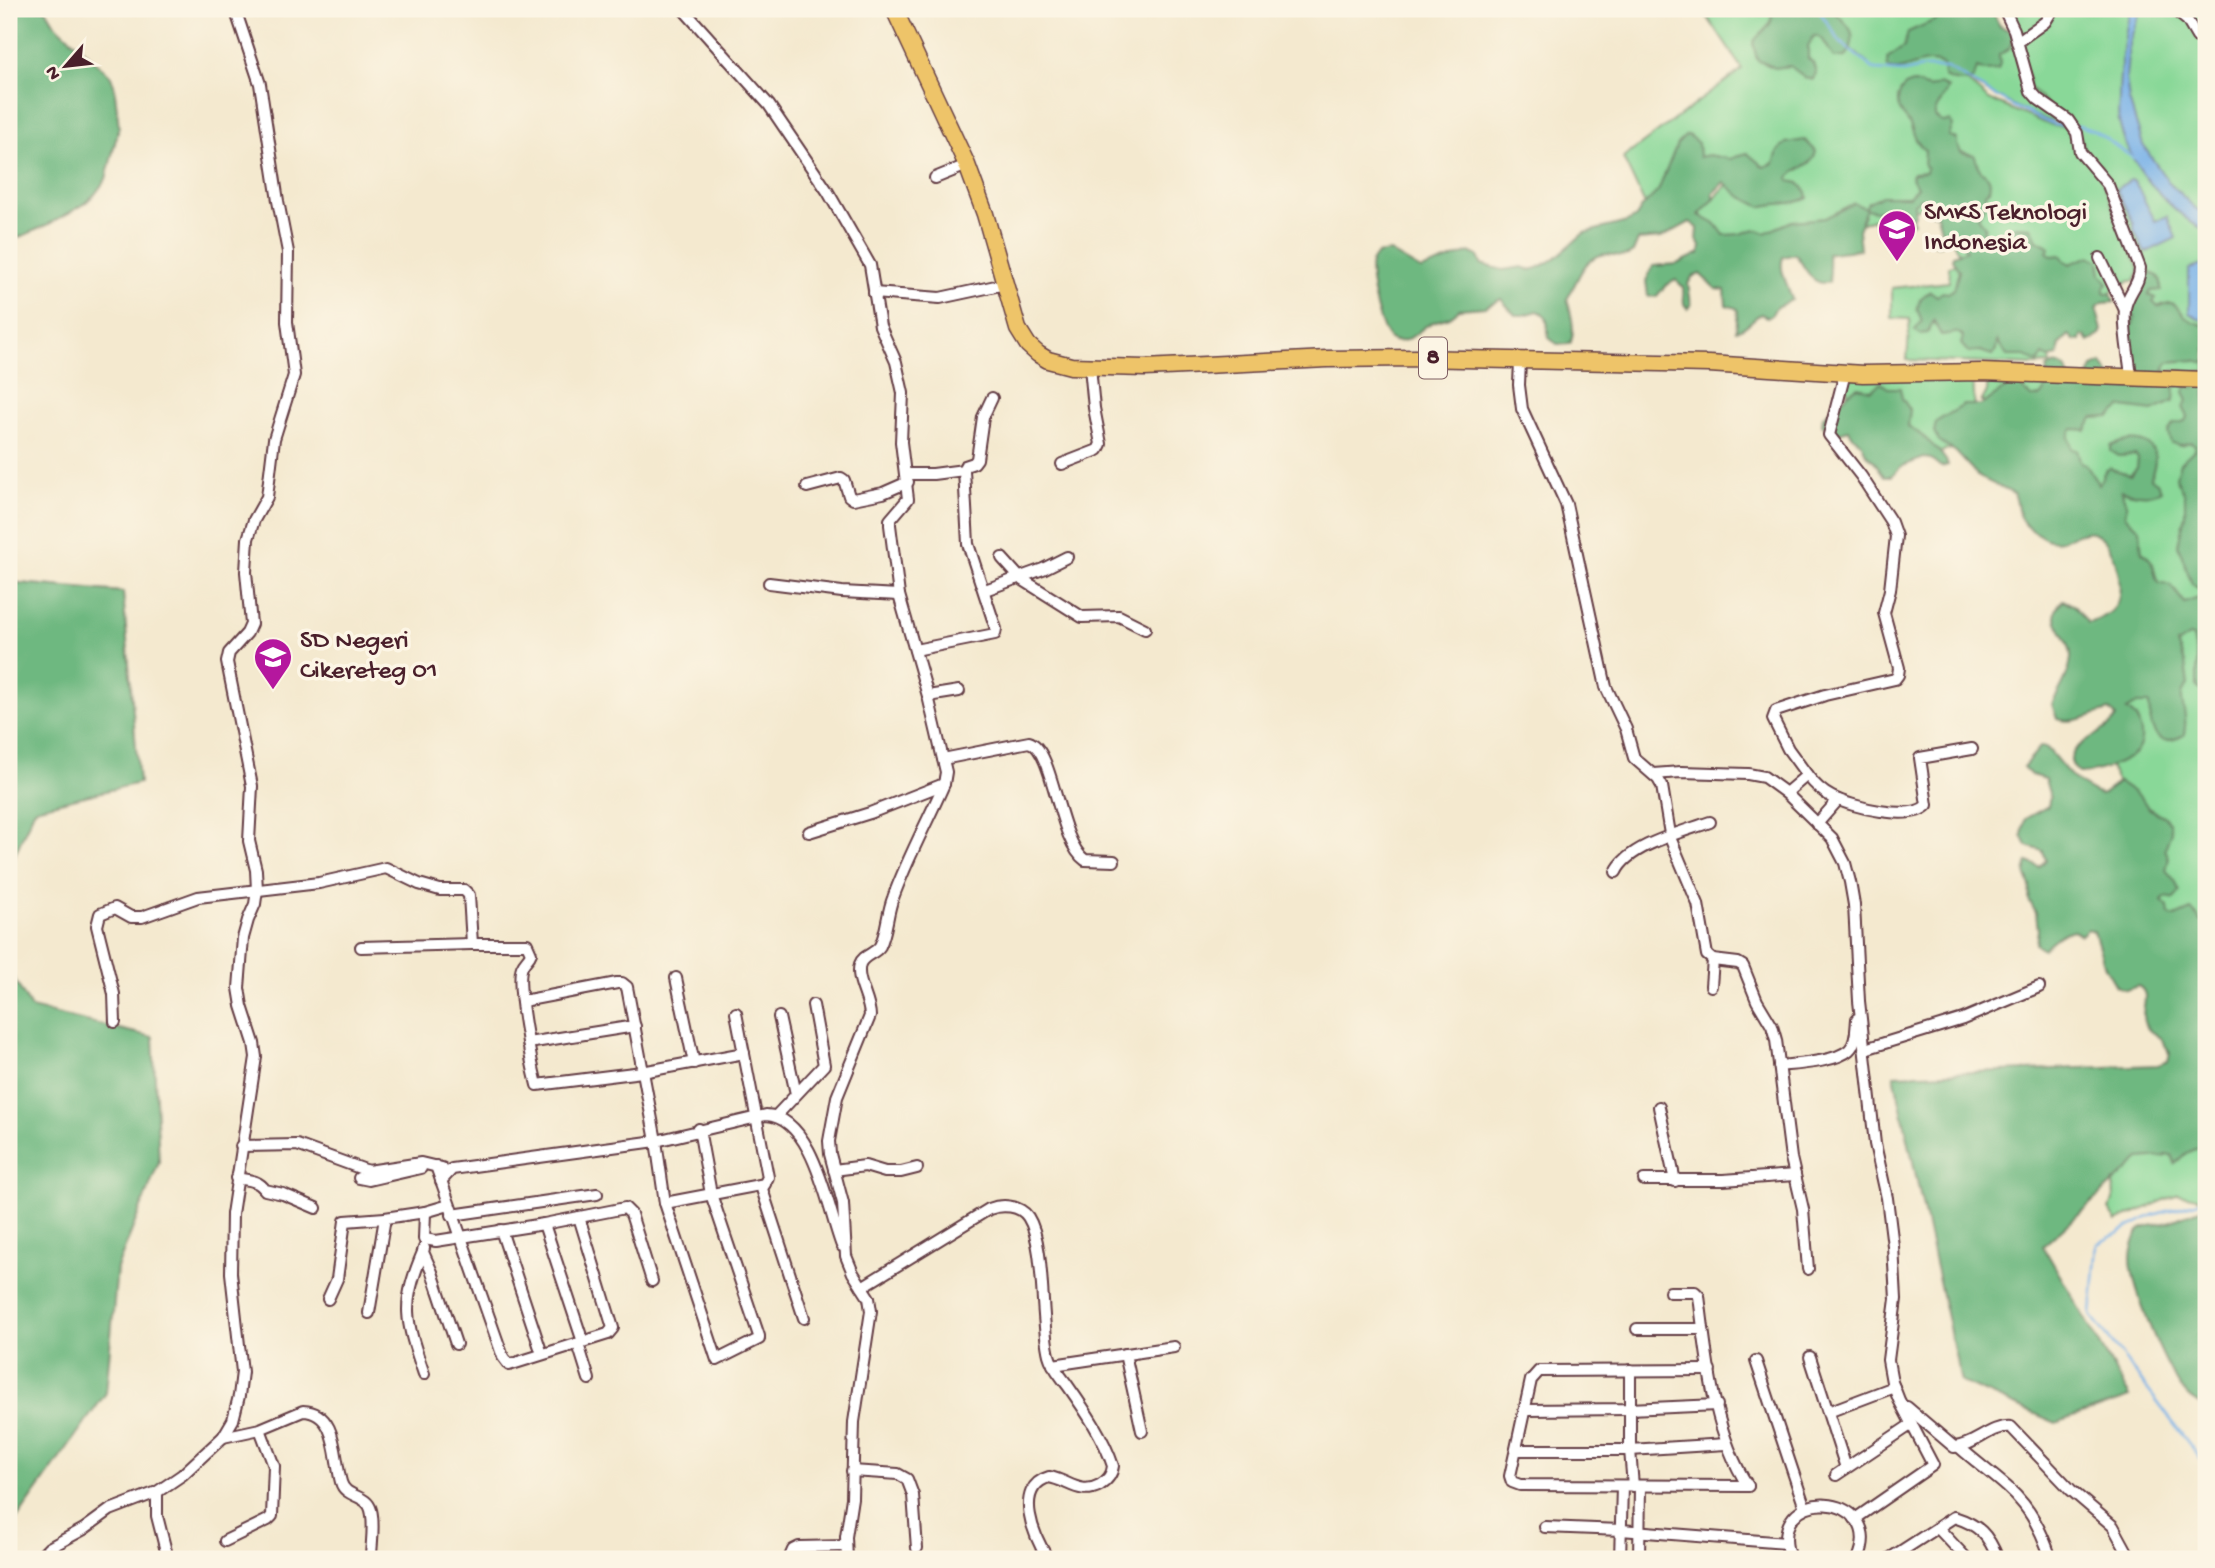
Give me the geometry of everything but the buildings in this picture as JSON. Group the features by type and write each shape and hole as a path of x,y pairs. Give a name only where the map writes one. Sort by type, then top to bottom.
{"highway":[{"name":"8","path":"894,9 967,165 985,214 1018,329 1028,345 1038,354 1059,364 1145,368 1327,359 1416,358 1709,364 1844,373 1981,372 2206,380"}],"street":[{"path":"38,1559 46,1551 110,1510 157,1492 180,1477 223,1437 234,1414 242,1376 231,1259 236,1178 256,1052 242,1006 240,981 243,938 257,890 256,870 249,841 252,781 228,659 229,653 247,633 251,624 246,572 248,539 254,520 267,497 274,439 294,375 287,322 288,252 260,84 235,9"},
{"path":"683,9 769,105 794,139 845,220 870,265 880,326 895,362 901,386 901,442 908,499 890,520 900,595 946,772 944,784 910,855 889,911 881,943 860,966 860,981 870,1005 870,1016 839,1090 831,1119 830,1146 843,1203 846,1256"},
{"path":"2004,9 2034,95 2068,120 2077,133 2082,155 2108,185 2140,268 2140,278 2128,297 2125,310 2131,376"},
{"path":"2017,42 2045,22 2053,9"},
{"path":"2173,9 2187,20 2197,37"},
{"path":"935,178 967,165"},
{"path":"2100,258 2125,310"},
{"path":"874,293 940,298 1005,284"},
{"path":"1520,361 1522,409 1566,504 1603,678 1626,729 1634,758 1653,774 1664,791 1670,836 1697,901 1707,955 1713,960 1738,963 1744,968 1757,1001 1772,1026 1791,1158 1804,1219 1808,1269"},
{"path":"1062,464 1098,450 1101,444 1090,367"},
{"path":"1844,373 1829,435 1881,505 1896,536 1890,590 1884,613 1899,668 1898,675 1891,680 1825,695 1776,711 1773,719 1788,750 1817,786 1838,800 1887,812 1919,811 1927,805 1920,758 1972,749"},
{"path":"915,650 995,634 985,590 971,555 966,533 964,470 965,466 977,459 983,417 992,398"},
{"path":"807,487 841,478 853,499 873,496 907,478 964,470"},
{"path":"985,590 1067,557"},
{"path":"1002,558 1020,578 1082,617 1119,616 1145,629"},
{"path":"769,583 842,592 900,595"},
{"path":"928,696 959,691"},
{"path":"943,759 1034,743 1048,772 1075,850 1085,860 1114,861"},
{"path":"1653,774 1681,772 1764,777 1786,793 1837,845 1850,882 1854,905 1859,1001 1875,1144 1894,1246 1896,1299 1888,1360 1899,1400 1933,1465 1855,1519"},
{"path":"1786,793 1807,775"},
{"path":"809,832 870,813 944,784"},
{"path":"1818,824 1838,800"},
{"path":"1616,872 1627,857 1670,836 1710,822"},
{"path":"115,1022 114,994 97,926 100,914 115,908 131,917 142,917 198,897 319,883 386,868 419,884 440,890 464,890 469,895 472,944"},
{"path":"361,947 527,944 531,953 521,968 523,1002 537,1085 642,1072 744,1053"},
{"path":"1711,986 1713,960"},
{"path":"676,978 694,1063"},
{"path":"523,1002 622,983 627,988 665,1203 717,1360 759,1339 760,1336 711,1194 699,1129"},
{"path":"1865,1049 1971,1015 2039,987"},
{"path":"1779,1066 1838,1056 1849,1050 1854,1043 1859,1001"},
{"path":"776,1116 824,1065 813,1005"},
{"path":"736,1013 768,1177 762,1189 804,1318"},
{"path":"779,1017 796,1094"},
{"path":"528,1043 635,1026"},
{"path":"1659,1107 1675,1181"},
{"path":"241,1146 297,1144 368,1171 421,1163 452,1169 656,1141 757,1117 776,1116 786,1122 800,1137 816,1165 836,1230 850,1267 869,1298 871,1311 856,1404 847,1559"},
{"path":"359,1178 369,1180 431,1165"},
{"path":"431,1165 441,1181 505,1360 512,1365 608,1334 613,1328 579,1217"},
{"path":"834,1170 865,1166 885,1171 917,1168"},
{"path":"441,1181 452,1169"},
{"path":"1644,1180 1795,1175"},
{"path":"236,1178 262,1184 265,1190 283,1194 316,1208"},
{"path":"665,1203 765,1184"},
{"path":"328,1299 337,1279 345,1221 385,1219 425,1212 597,1194"},
{"path":"862,1287 989,1209 1004,1206 1023,1211 1032,1226 1038,1252 1046,1342 1052,1365 1095,1428 1113,1466 1109,1477 1089,1489 1082,1490 1049,1477 1035,1488 1029,1502 1030,1518 1036,1538 1048,1559"},
{"path":"424,1240 443,1241 629,1209 652,1281"},
{"path":"424,1374 408,1327 406,1308 414,1274 423,1252 425,1212"},
{"path":"369,1313 385,1219"},
{"path":"544,1224 589,1379"},
{"path":"501,1230 542,1354"},
{"path":"423,1252 456,1344"},
{"path":"1670,1292 1698,1294 1702,1329 1726,1444 1748,1486 1516,1485 1510,1476 1531,1380 1539,1371 1710,1370"},
{"path":"1637,1329 1702,1329"},
{"path":"1052,1365 1174,1347"},
{"path":"1125,1354 1142,1431"},
{"path":"1810,1357 1846,1468"},
{"path":"1756,1361 1805,1508"},
{"path":"1630,1370 1630,1450 1632,1486 1640,1532 1639,1559"},
{"path":"1828,1412 1895,1387"},
{"path":"1899,1400 1949,1445 1959,1447 2016,1493 2043,1537 2050,1559"},
{"path":"1526,1410 1717,1405"},
{"path":"223,1437 260,1429 303,1411 315,1413 324,1422 334,1441 343,1487 348,1493 365,1500 371,1509 371,1559"},
{"path":"1836,1475 1912,1424"},
{"path":"1959,1447 1998,1429 2011,1427 2070,1490 2113,1526 2131,1559"},
{"path":"225,1541 272,1516 275,1475 260,1429"},
{"path":"1517,1450 1630,1450 1726,1444"},
{"path":"852,1471 898,1474 907,1479 913,1495 918,1548"},
{"path":"1620,1559 1621,1530 1632,1486"},
{"path":"157,1492 157,1516 168,1559"},
{"path":"1790,1559 1786,1543 1787,1530 1794,1517 1805,1508 1818,1503 1845,1509 1855,1519 1861,1531 1862,1544 1858,1559"},
{"path":"1894,1558 1954,1517 1973,1523 1987,1536 1998,1559"},
{"path":"1545,1527 1786,1543"},
{"path":"1938,1528 1967,1559"},
{"path":"789,1559 793,1550 799,1548 846,1546"}],"green space":[{"path":"9,9 46,9 55,24 110,75 114,84 119,127 106,179 95,194 83,205 9,242"},
{"path":"1702,9 1816,9 1849,49 1869,64 1851,49 1820,9 1944,9 1953,16 1894,68 1935,59 1945,63 1989,100 2052,126 2071,127 2100,175 2140,271 2135,281 2118,286 2111,292 2066,303 1961,258 1934,201 1909,211 1914,223 1879,235 1873,219 1855,226 1714,247 1700,212 1728,184 1722,171 1647,209 1623,158 1742,69"},
{"path":"1764,9 1831,9 1847,25 1852,35 1846,57 1834,58 1823,40 1814,36 1808,46 1808,58 1816,73 1813,80 1790,66 1775,68 1757,60 1753,43 1772,18 1771,13"},
{"path":"1930,9 1972,9 1979,14 1994,13 1999,26 2011,31 2014,37 2009,49 1999,55 1998,70 1985,71 1977,68 1974,78 1963,82 1944,77 1943,65 1935,62 1920,63 1900,70 1888,68 1887,58 1904,47 1908,32 1938,19 1937,11"},
{"path":"2009,9 2206,9 2206,371 2135,370 2129,304 2145,274 2120,203 2100,165 2085,152 2080,136 2031,90"},
{"path":"2012,39 2023,80 2065,124 2030,113 1970,80 1978,63"},
{"path":"1914,83 1929,88 1940,84 1948,88 1935,117 1942,122 1950,121 1953,126 1949,136 1957,139 1961,152 1974,155 1980,169 1990,180 1989,190 1985,193 1986,201 1978,217 1985,226 1983,231 1986,237 1993,237 2016,226 2031,227 2037,240 2050,247 2047,252 2052,256 2061,255 2070,264 2090,256 2099,261 2101,274 2108,283 2104,292 2111,292 2114,302 2103,303 2096,308 2102,330 2100,335 2089,342 2085,336 2082,336 2081,341 2074,340 2069,335 2060,344 2058,356 2049,358 2043,355 2038,363 2026,356 2007,356 1997,341 1992,355 1980,351 1968,352 1961,344 1961,334 1941,336 1934,321 1927,333 1920,334 1915,330 1922,321 1917,309 1921,298 1930,291 1937,296 1954,289 1959,271 1952,259 1953,255 1966,250 1957,238 1938,245 1929,242 1942,233 1937,215 1931,213 1921,198 1914,203 1914,214 1910,221 1900,219 1894,210 1866,209 1858,230 1860,249 1827,254 1829,282 1813,279 1795,254 1783,257 1783,273 1792,300 1776,307 1767,317 1761,314 1736,330 1738,311 1726,305 1725,290 1716,289 1700,274 1692,277 1688,284 1691,304 1688,309 1684,304 1683,287 1676,280 1666,285 1656,297 1648,296 1646,281 1653,266 1677,264 1700,253 1698,228 1690,222 1661,238 1638,240 1633,252 1628,255 1604,254 1589,262 1567,299 1573,328 1570,344 1557,344 1549,338 1546,319 1542,313 1538,311 1515,315 1501,299 1485,307 1459,309 1403,341 1392,340 1383,328 1370,270 1377,254 1390,252 1421,270 1470,252 1478,256 1481,264 1503,270 1538,268 1553,260 1584,233 1627,222 1636,217 1658,191 1677,144 1688,135 1698,143 1699,157 1709,155 1730,159 1747,153 1764,167 1774,163 1778,151 1786,143 1805,140 1816,151 1812,161 1789,178 1789,181 1799,183 1807,192 1808,198 1761,207 1740,196 1724,182 1713,193 1715,198 1699,215 1717,225 1724,235 1755,229 1765,233 1792,221 1825,218 1854,203 1865,208 1868,202 1882,196 1909,196 1917,187 1911,176 1913,173 1926,172 1927,168 1924,166 1925,151 1916,140 1898,103 1901,91"},
{"path":"1994,256 2051,354 2050,364 1907,360 1910,319 1892,318 1892,288 1949,282 1949,266"},
{"path":"2148,272 2158,276 2161,282 2161,290 2151,291 2149,295 2156,298 2153,302 2158,307 2173,304 2190,320 2206,326 2206,363 2194,360 2168,362 2164,370 2169,372 2175,386 2174,401 2153,411 2122,407 2110,417 2093,418 2086,430 2074,429 2069,437 2072,449 2077,450 2081,463 2086,465 2099,484 2105,471 2110,468 2130,475 2137,468 2138,458 2135,455 2119,456 2111,451 2111,446 2132,440 2147,444 2152,450 2155,457 2150,478 2157,482 2161,490 2146,494 2121,491 2127,505 2125,516 2140,529 2142,552 2153,563 2158,582 2171,585 2184,603 2199,598 2201,594 2192,584 2178,545 2185,515 2185,495 2176,478 2180,463 2194,450 2195,445 2191,442 2180,445 2171,443 2168,433 2173,424 2186,421 2188,417 2183,407 2188,400 2184,392 2186,387 2206,387 2206,696 2197,687 2197,659 2193,637 2189,636 2177,644 2185,663 2188,685 2182,697 2184,735 2174,739 2160,739 2153,729 2149,704 2137,704 2127,710 2132,713 2140,729 2141,742 2135,753 2108,767 2079,773 2072,764 2071,756 2084,742 2112,724 2116,717 2110,710 2077,720 2057,719 2052,704 2066,676 2071,658 2070,649 2057,621 2057,607 2063,600 2075,606 2088,623 2113,610 2120,589 2113,554 2100,536 2092,532 2055,541 2035,532 2020,518 2014,494 1979,477 1956,452 1940,442 1934,432 1936,422 1964,405 1981,405 2016,383 2031,397 2040,397 2044,393 2047,368 2054,365 2065,367 2073,386 2077,388 2085,386 2093,367 2102,363 2110,376 2138,376 2150,387 2157,382 2140,372 2131,362 2126,331 2133,324 2135,317 2128,310 2136,289"},
{"path":"1844,375 1973,376 1975,413 1955,448 1934,454 1849,399"},
{"path":"1988,377 2206,383 2206,610 2150,621 2129,526 2027,401 1981,402 1987,392"},
{"path":"1881,383 1888,388 1900,388 1902,398 1910,410 1908,426 1931,444 1948,465 1941,467 1931,459 1924,458 1900,467 1892,476 1884,476 1849,430 1835,434 1822,424 1823,416 1853,390 1858,387 1871,390"},
{"path":"9,582 123,592 139,783 35,808 9,868"},
{"path":"2195,622 2206,689 2206,941 2161,917 2122,792 2108,763 2119,707 2172,637"},
{"path":"2041,746 2046,747 2076,781 2091,790 2101,795 2119,782 2141,797 2148,808 2165,817 2171,832 2165,849 2169,858 2166,870 2180,892 2174,899 2166,897 2162,901 2168,907 2169,915 2175,917 2191,910 2200,921 2206,922 2206,1144 2187,1153 2175,1164 2171,1155 2167,1154 2164,1157 2140,1159 2043,1246 2130,1397 2056,1423 1961,1382 1894,1075 2158,1065 2168,1061 2170,1053 2164,1043 2144,1022 2145,997 2142,989 2138,986 2126,990 2116,986 2105,967 2094,931 2088,929 2081,935 2073,930 2068,931 2043,949 2036,944 2036,913 2029,900 2030,886 2025,873 2028,862 2039,867 2046,860 2043,851 2027,846 2022,835 2025,819 2048,806 2050,797 2045,779 2031,775 2023,767"},
{"path":"9,970 31,1008 153,1037 159,1162 117,1268 106,1393 9,1527"},
{"path":"2206,1131 2206,1197 2201,1199 2178,1194 2117,1221 2109,1209 2114,1200 2112,1161"},
{"path":"2206,1208 2206,1408 2188,1396 2170,1370 2143,1309 2131,1258 2138,1231"}],"water":[{"path":"2130,9 2141,9 2129,43 2126,78 2129,100 2143,145 2169,183 2195,208 2206,214 2206,232 2164,199 2140,170 2124,138 2118,116 2119,87"},
{"path":"2131,180 2135,182 2155,221 2167,216 2176,238 2145,253 2116,189"},
{"path":"2206,264 2206,322 2189,313 2189,269"}],"waterway":[{"path":"1818,9 1841,43 1875,70 1904,72 1922,68 1947,68 2013,106 2054,125 2066,125"},
{"path":"2076,126 2100,134 2136,159"},
{"path":"2206,1200 2153,1215 2097,1244 2091,1315 2206,1466"}],"place":[{"name":"SMKS Teknologi Indonesia","path":"1897,263"},
{"name":"SD Negeri Cikereteg 01","path":"273,691"}]}
